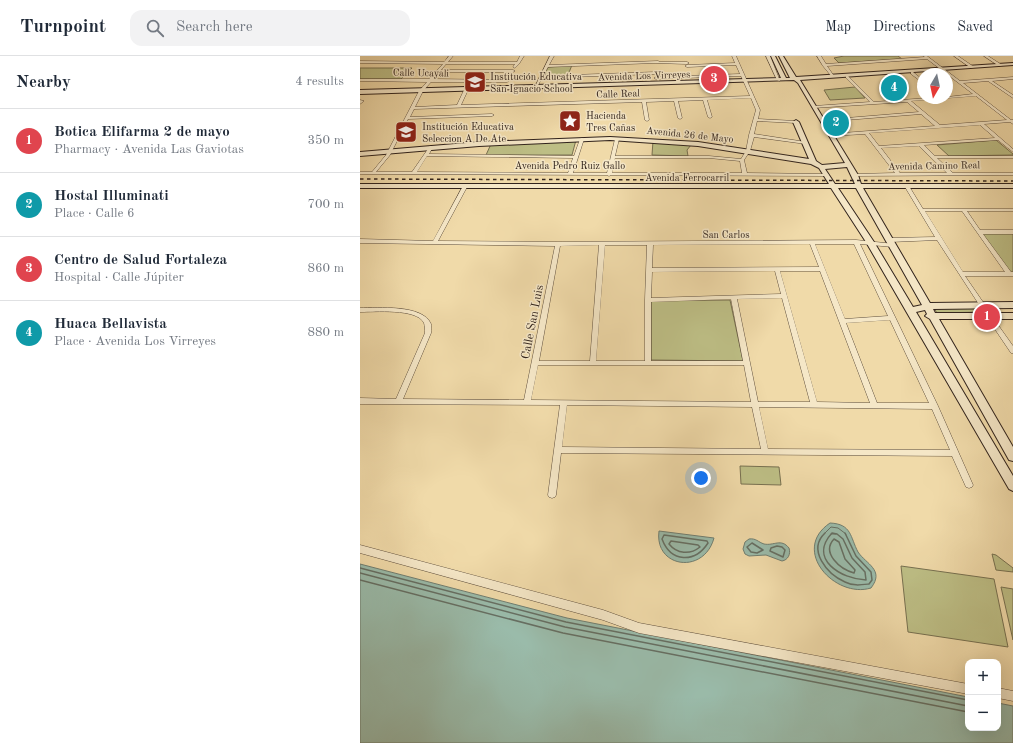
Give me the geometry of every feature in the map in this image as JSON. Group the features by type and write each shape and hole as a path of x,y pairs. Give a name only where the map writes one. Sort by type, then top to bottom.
{"street":[{"path":"373,173 389,152 422,91 451,56"},
{"path":"438,71 512,72 522,56"},
{"path":"535,88 552,56"},
{"path":"655,84 658,56"},
{"path":"688,56 688,83"},
{"path":"734,56 758,110 748,151 742,160 745,175"},
{"path":"768,56 781,80"},
{"path":"773,56 781,80"},
{"path":"781,56 855,175 859,187 1013,457"},
{"path":"819,56 832,76"},
{"path":"956,56 972,67"},
{"path":"986,56 1000,65"},
{"path":"824,65 926,57 940,68"},
{"path":"360,62 518,63"},
{"path":"547,66 658,62 687,65 738,64"},
{"name":"Avenida Los Virreyes","path":"953,69 1013,65"},
{"name":"Avenida Los Virreyes","path":"953,69 1013,65"},
{"name":"Avenida Los Virreyes","path":"360,92 781,80 917,71"},
{"path":"541,77 656,73"},
{"path":"912,73 917,77"},
{"name":"Avenida Los Virreyes","path":"796,79 847,78 917,73"},
{"path":"656,78 742,75"},
{"path":"953,77 1012,122"},
{"path":"847,78 873,103"},
{"path":"960,82 1013,78"},
{"name":"Calle Ucayali","path":"360,80 507,80 502,89"},
{"path":"989,80 1013,97"},
{"path":"459,106 466,90"},
{"path":"1004,91 1013,90"},
{"path":"953,98 977,96"},
{"name":"Calle Real","path":"414,108 752,97"},
{"path":"705,99 710,117"},
{"path":"676,100 680,118"},
{"path":"814,107 917,100"},
{"path":"644,101 647,120"},
{"path":"908,101 938,127"},
{"path":"822,121 923,114"},
{"path":"408,118 492,115"},
{"path":"755,120 796,122 813,162"},
{"path":"830,135 1012,122"},
{"path":"981,124 1013,151"},
{"path":"867,133 899,175"},
{"path":"751,135 806,143"},
{"path":"570,174 582,139"},
{"name":"Avenida 26 de Mayo","path":"360,154 431,147 582,139 617,139 692,143 813,162 821,167"},
{"path":"609,174 617,139"},
{"path":"878,147 998,139"},
{"path":"920,144 951,174"},
{"path":"414,174 431,147"},
{"path":"426,156 576,157"},
{"path":"614,157 709,157 742,160"},
{"path":"933,157 1013,157"},
{"path":"821,167 849,165"},
{"path":"821,167 870,242 1013,486"},
{"name":"Avenida Pedro Ruiz Gallo","path":"360,173 827,175"},
{"name":"Avenida Camino Real","path":"855,175 1013,174"},
{"name":"Avenida Ferrocarril","path":"360,186 1013,186"},
{"path":"435,242 465,187"},
{"path":"907,187 982,305"},
{"path":"922,210 1013,210"},
{"path":"963,210 1011,274"},
{"path":"979,232 1013,232"},
{"name":"San Carlos","path":"360,241 558,244 812,242 892,243 939,238"},
{"path":"812,242 875,406"},
{"path":"856,242 934,406 969,485"},
{"path":"648,363 650,243"},
{"name":"Calle San Luis","path":"527,403 558,244"},
{"path":"592,363 602,244"},
{"path":"777,269 814,406"},
{"path":"649,270 822,269"},
{"path":"961,274 1011,274"},
{"path":"648,300 784,296"},
{"path":"734,298 765,452"},
{"path":"910,311 928,306 1013,305"},
{"path":"360,310 416,313 427,320 429,326 428,333 398,402"},
{"path":"910,311 934,317 1013,316"},
{"path":"989,316 1013,350"},
{"path":"842,321 892,318"},
{"path":"535,363 747,363"},
{"path":"360,401 564,404 934,406"},
{"path":"552,495 564,404"},
{"path":"559,450 955,453"},
{"path":"360,549 603,615 639,628 965,688"},
{"path":"1001,694 1013,696"}],"green space":[{"path":"844,56 898,56 902,59 839,63 834,58"},
{"path":"572,65 568,75 544,76 548,67"},
{"path":"360,68 412,68 401,79 360,79"},
{"path":"855,87 865,98 830,100 824,90"},
{"path":"576,140 572,155 486,155 491,144"},
{"path":"996,140 1013,155 949,156 937,145"},
{"path":"653,141 691,145 687,150 688,156 652,155"},
{"path":"1013,233 1013,273 1010,272 982,234"},
{"path":"730,300 743,361 651,360 651,301"},
{"path":"980,307 983,312 937,313 934,308"},
{"path":"740,466 779,467 781,485 741,484"},
{"path":"992,554 996,555 1013,568 1013,572 996,570"},
{"path":"901,566 994,579 1008,647 908,632"},
{"path":"1001,587 1013,589 1013,640"}],"water":[{"path":"830,523 843,526 849,532 858,552 873,568 876,576 875,582 871,588 857,589 844,586 832,579 822,570 816,558 814,546 819,534"},
{"path":"659,531 714,538 709,550 700,558 691,562 681,562 672,559 664,553 660,543"},
{"path":"749,539 764,544 783,543 789,548 790,552 786,559 782,561 766,555 749,556 745,554 743,549 745,542"},
{"path":"360,564 567,618 965,696 965,731 1001,731 1001,704 1013,706 1013,743 360,743"}],"railway":[{"path":"360,179 1013,181"}],"place":[{"name":"Centro de Salud Fortaleza","path":"714,79"},
{"name":"Institución Educativa San Ignacio School","path":"475,82"},
{"name":"Huaca Bellavista","path":"894,88"},
{"name":"Hacienda Tres Cañas","path":"570,121"},
{"name":"Hostal Illuminati","path":"836,123"},
{"name":"Institución Educativa Seleccion A De Ate","path":"406,132"},
{"name":"Botica Elifarma 2 de mayo","path":"987,317"}]}
